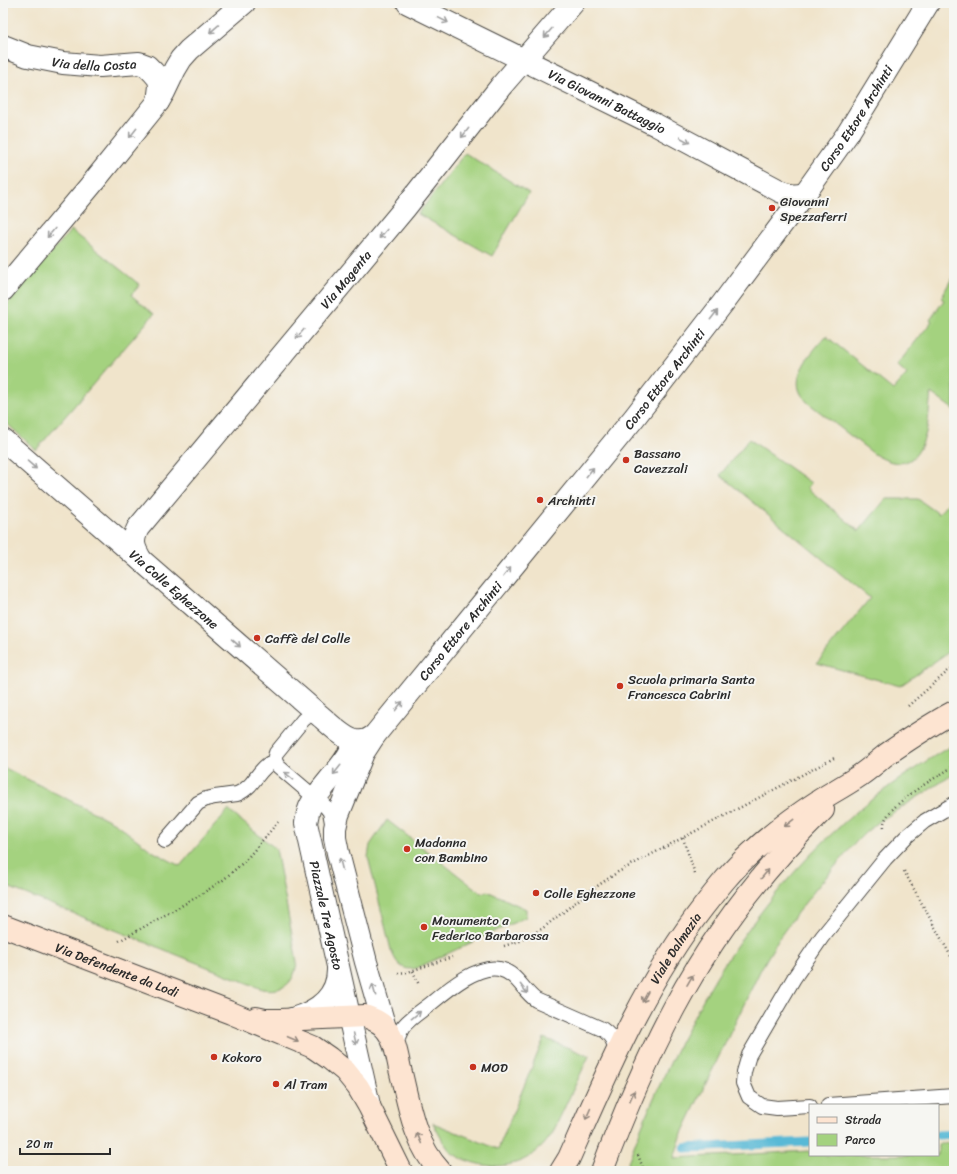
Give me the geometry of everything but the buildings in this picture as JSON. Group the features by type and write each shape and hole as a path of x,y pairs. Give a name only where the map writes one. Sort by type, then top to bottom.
{"street":[{"path":"3,290 158,102 175,69 185,55 244,3"},
{"name":"Via Giovanni Battaggio","path":"408,3 656,125 780,191 795,195 806,192"},
{"name":"Via Magenta","path":"140,560 133,543 134,536 138,528 405,208 502,85 573,3"},
{"name":"Corso Ettore Archinti","path":"374,736 634,418 723,303 848,133 928,3"},
{"name":"Via della Costa","path":"3,46 28,56 63,63 100,66 139,63 147,66 159,79 160,86 158,102"},
{"name":"Via Colle Eghezzone","path":"3,440 346,737"},
{"name":"Viale Dalmazia","path":"562,1171 570,1158 628,1027 686,929 732,871 750,854 820,800 856,778 936,721 954,712"},
{"path":"346,737 353,741 362,741 374,736"},
{"name":"Piazzale Tre Agosto","path":"374,736 363,753 338,815 335,828 335,838 366,962 385,1028"},
{"name":"Piazzale Tre Agosto","path":"346,737 352,745 351,750 346,758 310,793 310,806 306,823 369,1106"},
{"name":"Viale Dalmazia","path":"602,1171 623,1116 649,1057 674,1007 695,971 717,937 759,880 788,846 856,778"},
{"name":"Via Defendente da Lodi","path":"3,926 231,1013"},
{"path":"289,1019 311,1012 328,999 335,990 338,978 338,969"},
{"path":"231,1013 265,1020 365,1016 385,1028 395,1047 416,1130 423,1148 440,1171"},
{"path":"231,1013 313,1048 329,1058 345,1071 358,1087 369,1106 401,1171"}],"lane":[{"path":"319,715 308,716 303,720 276,753 274,758 279,767 323,803 330,812 335,838"},
{"path":"165,840 198,803 206,799 241,792 249,786 266,765 275,761"},
{"path":"809,1106 777,1108 762,1106 748,1097 743,1083 744,1072 749,1056 794,978 822,937 885,859 906,837 925,821 954,804"},
{"path":"395,1047 403,1027 413,1017 454,985 481,971 498,968 508,972 518,981 529,995 536,1000 602,1029 609,1034 615,1046 615,1056"},
{"path":"842,1104 954,1096"}],"path":[{"path":"906,708 954,666"},
{"path":"500,947 520,941 543,928 590,891 618,872 835,757"},
{"path":"115,944 197,897 223,880 245,861 268,835 310,793"},
{"path":"366,962 384,958 390,968 399,973 408,972 454,957"},
{"path":"637,1151 644,1171"}],"green space":[{"path":"465,153 529,193 492,256 418,214"},
{"path":"71,230 140,285 131,295 154,314 36,450 3,420 3,309"},
{"path":"954,274 954,410 931,393 925,436 917,454 906,462 891,462 874,454 807,402 801,394 798,386 801,371 810,355 826,336 893,390 907,374 897,365 932,321 930,320 944,300 941,298"},
{"path":"749,439 811,483 807,488 859,531 886,499 918,499 939,514 954,495 954,648 900,686 817,663 870,598 720,475"},
{"path":"954,744 954,774 880,821 866,832 815,890 779,938 761,969 683,1131 674,1158 809,1151 809,1156 939,1156 939,1144 954,1143 954,1171 625,1171 650,1106 702,1001 730,955 762,911 797,869 835,831 879,794"},
{"path":"3,767 115,823 152,851 180,866 228,810 276,849 297,962 296,970 287,985 282,988 270,990 262,989 3,885"},
{"path":"387,820 481,893 487,891 526,909 526,917 417,968 407,969 400,965 395,959 391,950 368,857 370,845"},
{"path":"544,1038 589,1056 552,1134 543,1146 532,1155 507,1165 494,1166 480,1164 453,1154 444,1143 433,1123 498,1149"}],"waterway":[{"path":"939,1135 954,1134"},
{"path":"685,1148 809,1142"}],"place":[{"name":"Giovanni Spezzaferri","path":"772,208"},
{"name":"Bassano Cavezzali","path":"626,460"},
{"name":"Archinti","path":"540,500"},
{"name":"Caffè del Colle","path":"257,638"},
{"name":"Scuola primaria Santa Francesca Cabrini","path":"620,686"},
{"name":"Madonna con Bambino","path":"407,849"},
{"name":"Colle Eghezzone","path":"536,893"},
{"name":"Monumento a Federico Barbarossa","path":"424,927"},
{"name":"Kokoro","path":"214,1057"},
{"name":"MOD","path":"473,1067"},
{"name":"Al Tram","path":"276,1084"}]}
